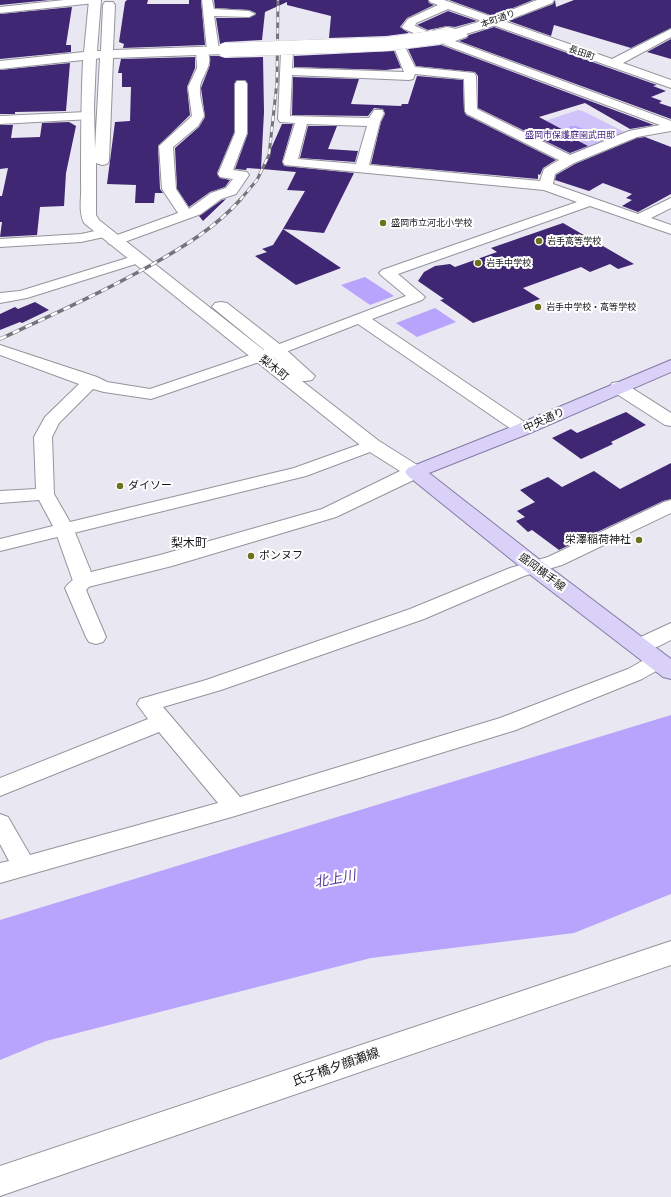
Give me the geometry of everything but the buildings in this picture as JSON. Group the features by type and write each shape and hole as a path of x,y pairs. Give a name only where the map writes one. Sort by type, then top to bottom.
{"main road":[{"name":"中央通り","path":"415,472 523,429 671,365"},
{"name":"盛岡横手線","path":"415,472 536,568 665,666"}],"street":[{"path":"0,10 95,0 90,55 88,116 88,215 92,224 116,237 276,350 415,472 329,513 164,561 84,581 75,588 96,636"},
{"path":"109,0 101,187 103,214 116,237"},
{"path":"186,215 169,189 166,146 193,123 198,116 194,87 213,50 207,0"},
{"name":"長田町","path":"434,0 492,22 671,84"},
{"name":"本町通り","path":"0,65 106,54 379,44 415,41 450,36 492,22 548,0"},
{"path":"425,34 408,27 412,21 448,5"},
{"path":"208,12 249,14"},
{"path":"362,168 376,117 302,120 284,119 287,52 286,43 413,37 446,30 450,36 671,126"},
{"path":"612,64 671,32"},
{"path":"287,52 400,47 450,36"},
{"path":"286,71 409,76 410,70 400,47"},
{"path":"410,70 470,76 471,111 569,160"},
{"path":"0,243 116,237 196,211 216,196 231,191 242,175 225,174 241,133 241,84"},
{"path":"0,120 88,116"},
{"path":"302,120 290,162 546,186 671,230"},
{"path":"546,186 549,172 569,160 634,134 671,126"},
{"path":"0,350 104,387 151,394 276,350 417,297 387,273 589,202"},
{"path":"639,219 671,202"},
{"name":"梨木町","path":"116,237 137,259 258,356 372,445 415,472"},
{"path":"0,298 22,295 137,259"},
{"path":"360,318 523,429"},
{"path":"84,581 65,530 45,494 43,437 51,421 90,381"},
{"path":"618,387 671,421"},
{"path":"0,545 300,472 372,445"},
{"path":"0,497 45,494"},
{"path":"235,807 148,704 213,685 417,614 517,572 536,568 555,561 671,506"},
{"path":"640,646 671,632"},
{"path":"0,873 235,807 508,724 635,674 665,666"},
{"path":"0,787 163,722"},
{"path":"0,823 24,866"},
{"name":"氏子橋夕顔瀬線","path":"0,1181 671,953"}],"green space":[{"name":"盛岡市保護庭園武田邸","path":"578,110 583,111 626,133 570,157 518,130"}],"water":[{"path":"570,126 576,126 589,131 606,134 593,139 585,139 573,132 569,128"},
{"path":"365,277 394,296 370,305 341,285"},
{"path":"435,308 456,322 417,337 396,323"},
{"name":"北上川","path":"671,715 671,894 574,933 371,958 46,1041 0,1060 0,920"}],"railway":[{"path":"240,200 257,180 269,155 277,82 278,0"},
{"path":"0,339 96,294 165,257 211,227 240,200"}],"place":[{"name":"盛岡市立河北小学校","path":"383,223"},
{"name":"岩手高等学校","path":"539,241"},
{"name":"岩手中学校","path":"478,263"},
{"name":"岩手中学校・高等学校","path":"538,307"},
{"name":"ダイソー","path":"120,486"},
{"name":"栄澤稲荷神社","path":"639,540"},
{"name":"ポンヌフ","path":"251,556"}],"district":[{"name":"梨木町","path":"189,543"}]}
